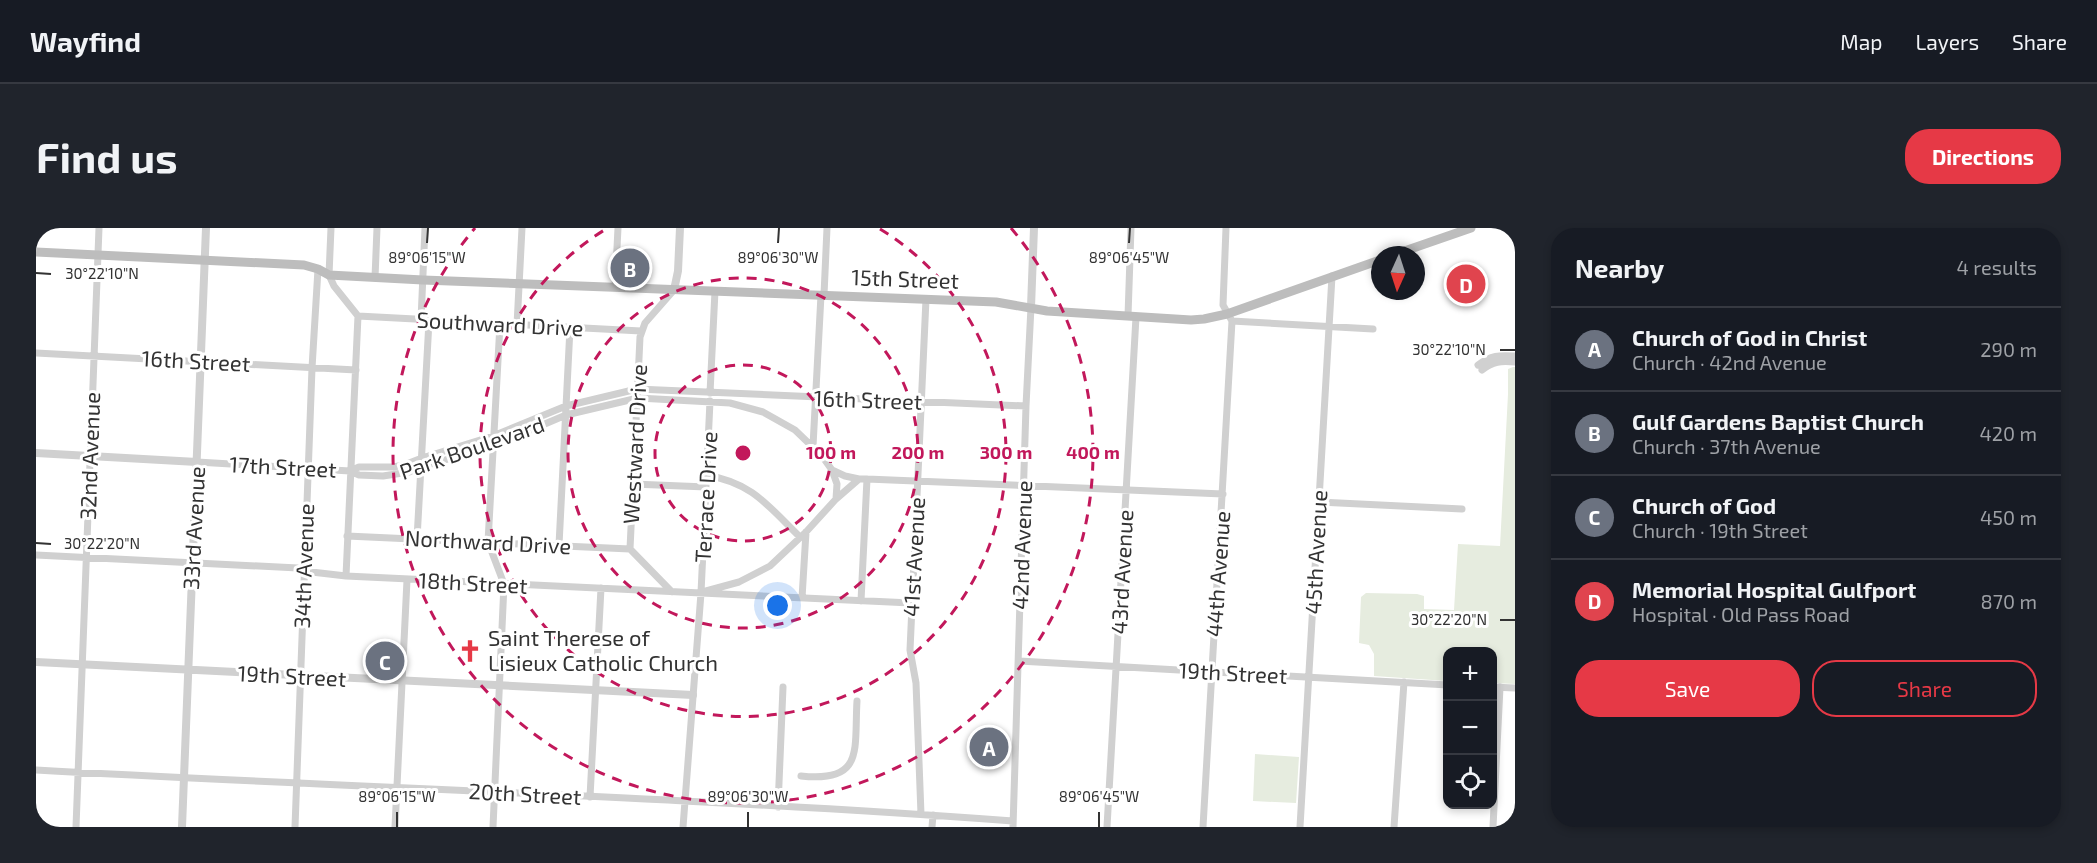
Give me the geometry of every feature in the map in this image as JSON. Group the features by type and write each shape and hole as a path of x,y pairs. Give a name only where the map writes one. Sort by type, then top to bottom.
{"main road":[{"path":"1420,246 1471,228"},
{"name":"15th Street","path":"36,252 304,265 329,275 375,278 996,302 1047,311 1132,317 1191,320 1229,318"},
{"path":"1229,318 1332,276 1371,263"}],"street":[{"name":"32nd Avenue","path":"76,827 99,228"},
{"name":"33rd Avenue","path":"183,827 206,228"},
{"path":"332,228 329,275 334,286 358,316 345,576"},
{"path":"375,278 377,228"},
{"path":"417,539 422,458 425,228"},
{"path":"517,325 522,228"},
{"path":"615,287 618,228"},
{"path":"674,290 678,271 680,228"},
{"path":"813,446 827,228"},
{"name":"42nd Avenue","path":"1013,824 1034,228"},
{"name":"43rd Avenue","path":"1107,827 1127,491 1132,317 1131,228"},
{"name":"44th Avenue","path":"1203,827 1223,494 1229,318 1223,305 1226,228"},
{"name":"34th Avenue","path":"295,827 303,571 318,269"},
{"name":"45th Avenue","path":"1300,827 1332,276"},
{"name":"Westward Drive","path":"672,592 630,549 641,331 645,323 674,290"},
{"name":"Terrace Drive","path":"683,827 701,593 715,291"},
{"name":"41st Avenue","path":"921,814 916,683 910,650 926,299"},
{"name":"Southward Drive","path":"358,316 641,331"},
{"name":"15th Street","path":"1229,318 1373,330"},
{"path":"493,827 504,584 488,542 500,324"},
{"path":"559,545 570,328"},
{"name":"16th Street","path":"36,353 356,370"},
{"path":"1515,356 1488,357 1480,367 1497,361 1515,362"},
{"name":"Park Boulevard","path":"350,471 359,467 399,466 494,436 566,406 638,389 710,397 773,416 795,430 813,446 832,470"},
{"name":"16th Street","path":"710,397 750,395 1026,406"},
{"name":"Park Boulevard","path":"350,471 359,475 391,476 409,472 493,446 566,415 638,398 710,397"},
{"name":"17th Street","path":"36,453 350,471"},
{"path":"832,470 859,479 1223,494"},
{"path":"832,470 837,484 836,499"},
{"path":"706,475 731,480 749,490 803,535"},
{"path":"701,593 739,582 759,573 775,562 836,499 859,479"},
{"path":"861,601 867,479"},
{"path":"633,484 706,487"},
{"path":"1319,502 1462,509"},
{"path":"802,598 803,535"},
{"name":"Northward Drive","path":"347,536 630,549"},
{"name":"18th Street","path":"36,555 298,568 303,571 345,576 407,580 911,603"},
{"path":"395,827 407,580"},
{"path":"590,797 601,588"},
{"name":"19th Street","path":"36,662 693,695"},
{"name":"19th Street","path":"1019,662 1443,685"},
{"path":"1394,827 1404,682"},
{"path":"778,807 783,687"},
{"path":"1497,687 1515,688"},
{"path":"801,776 827,778 846,769 853,758 857,700"},
{"path":"1493,827 1496,701"},
{"name":"20th Street","path":"36,770 921,814 1013,824"},
{"path":"932,827 933,815"}],"shaded area":[{"path":"1515,367 1515,684 1497,683 1497,647 1443,647 1443,681 1374,676 1374,654 1369,645 1359,643 1361,597 1366,593 1417,594 1424,596 1424,609 1454,610 1458,544 1500,546 1508,369"},
{"path":"1255,754 1299,757 1296,803 1253,801"}],"place":[{"name":"Gulf Gardens Baptist Church","path":"630,268"},
{"name":"Memorial Hospital Gulfport","path":"1466,284"},
{"name":"Saint Therese of Lisieux Catholic Church","path":"470,651"},
{"name":"Church of God","path":"385,661"},
{"name":"Church of God in Christ","path":"989,747"}]}
